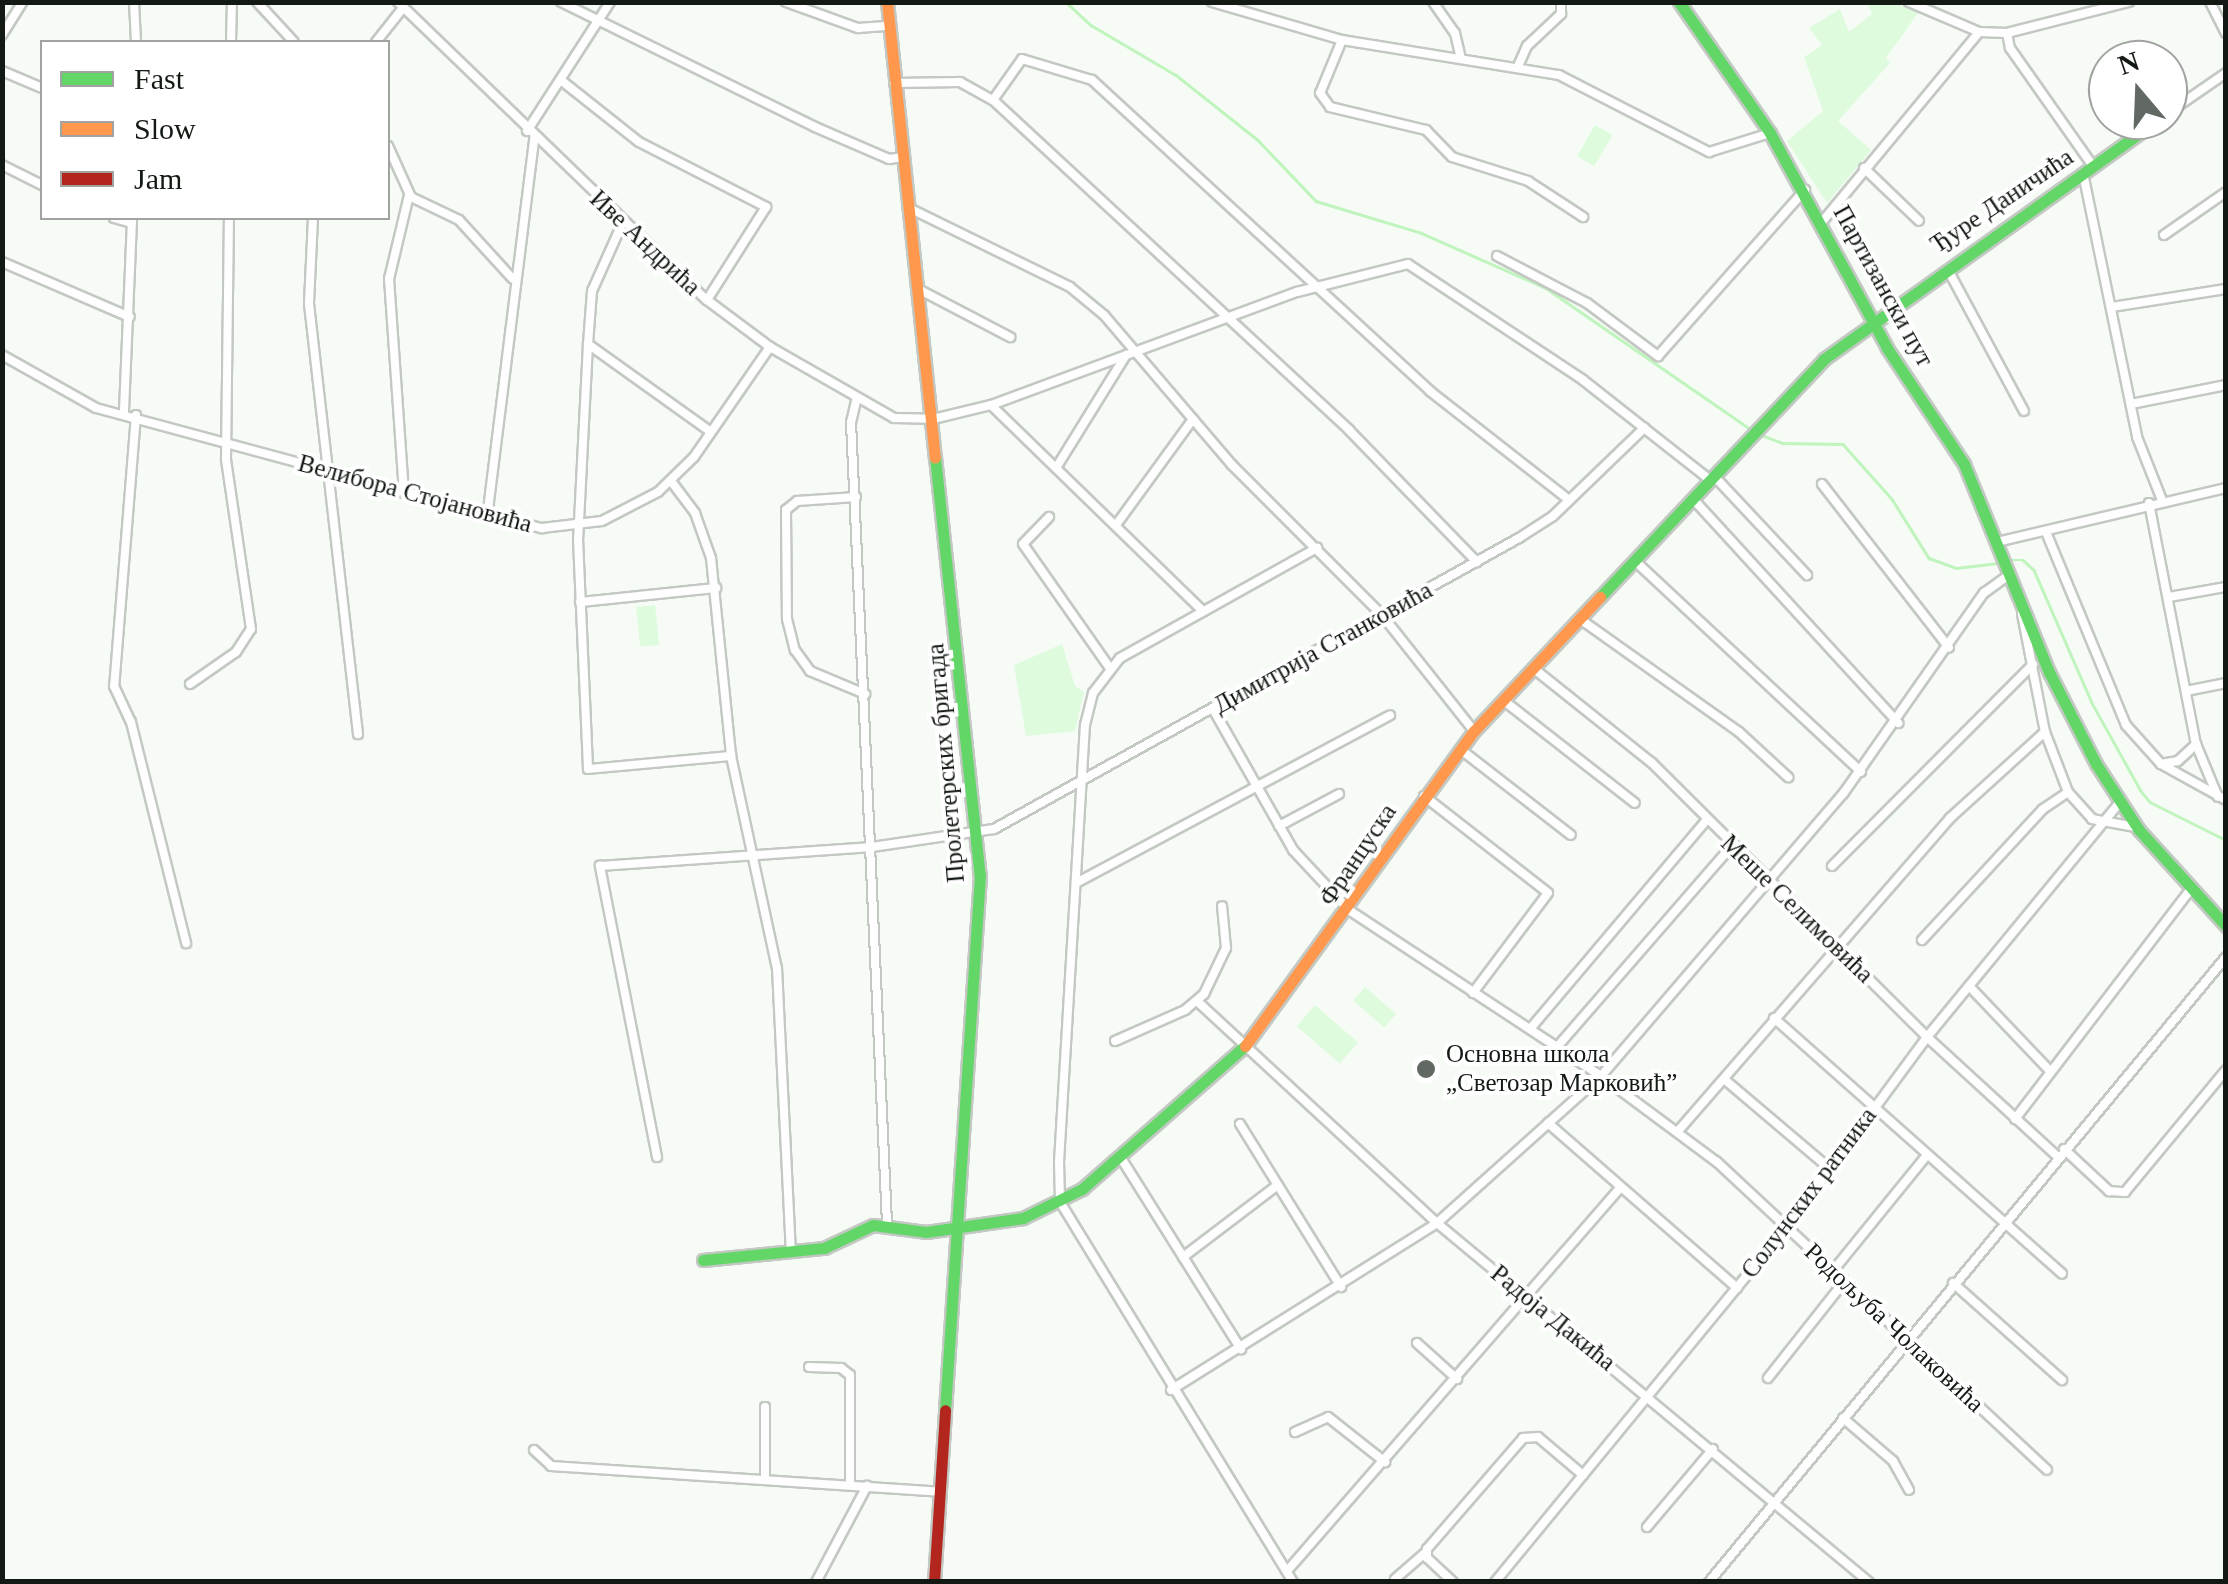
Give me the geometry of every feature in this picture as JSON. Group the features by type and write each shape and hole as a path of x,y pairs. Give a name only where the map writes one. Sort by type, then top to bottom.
{"street":[{"path":"2,35 23,2"},
{"path":"134,2 136,40"},
{"path":"231,40 232,2"},
{"path":"257,2 292,40"},
{"path":"561,2 815,127 889,159 904,157"},
{"path":"487,518 530,135 610,2"},
{"path":"786,2 858,28 888,26"},
{"name":"Пролетерских бригада","path":"887,2 979,835 960,1228 934,1582"},
{"path":"1212,2 1342,40 1519,64 1584,85 1694,148 1721,150 1770,133"},
{"path":"1433,2 1455,33 1460,55"},
{"path":"1519,64 1527,46 1561,14 1561,2"},
{"name":"Партизански пут","path":"1679,2 1770,133 1805,190 1872,320 1964,464 2066,708 2120,802 2190,890 2226,926"},
{"path":"1909,2 1979,32 2008,33 2129,2"},
{"path":"2210,2 2226,33"},
{"path":"377,40 400,5"},
{"name":"Иве Андрића","path":"400,5 622,224 708,300 770,347 856,401 902,420 933,418 991,405 1318,287 1400,264 1416,266 1644,428"},
{"path":"1822,222 1979,32"},
{"path":"2008,33 2010,48 2088,170 2131,404 2162,500"},
{"path":"1342,40 1320,94 1330,107 1426,130 1452,156 1528,181 1583,217"},
{"path":"994,100 1022,59 1092,80 1430,391 1570,500"},
{"path":"2,70 40,87"},
{"path":"2188,99 2226,73"},
{"path":"562,80 639,142 766,207 708,300"},
{"path":"894,83 960,82 994,100 1350,430 1477,562"},
{"name":"Ђуре Даничића","path":"1872,320 2130,140"},
{"path":"390,151 409,195 388,279 404,493"},
{"path":"2,165 40,183"},
{"path":"1864,168 1919,221"},
{"path":"1497,256 1564,289 1658,356 1805,190"},
{"path":"2164,235 2226,192"},
{"path":"409,195 459,220 512,278"},
{"path":"912,210 1082,294 1139,351 1193,419 1382,615 1474,731"},
{"path":"124,411 132,220"},
{"path":"190,684 236,652 251,629 226,442 229,220"},
{"path":"313,220 308,296 358,734"},
{"path":"622,224 592,292 588,344 578,526 588,769 731,756"},
{"path":"2,262 130,317"},
{"path":"1946,266 2024,411"},
{"path":"2112,307 2226,289"},
{"path":"920,290 1010,337"},
{"name":"Француска","path":"886,1225 914,1232 960,1228 1023,1218 1060,1202 1120,1158 1245,1046 1349,910 1424,796 1474,731 1838,346 1872,320"},
{"path":"588,344 711,432"},
{"name":"Велибора Стојановића","path":"2,355 80,402 124,411 487,518 542,528 578,526 636,506 671,481 711,432 770,347"},
{"path":"1056,468 1126,356"},
{"path":"2131,404 2226,385"},
{"path":"703,1260 824,1248 856,1230 886,1225 851,422 856,401"},
{"path":"991,405 1203,611"},
{"path":"136,415 114,642 115,691 133,728 186,944"},
{"path":"1116,526 1193,419"},
{"path":"1644,428 1712,478 1808,574"},
{"name":"Димитрија Станковића","path":"979,835 1081,784 1477,562 1570,500 1644,428"},
{"path":"671,481 702,527 716,588 731,756 777,968 791,1252"},
{"path":"1822,484 1949,648"},
{"path":"1998,544 2149,503 2226,488"},
{"path":"856,497 797,501 786,510 788,619 795,650 810,672 865,694"},
{"path":"1692,499 1898,723"},
{"path":"2149,503 2196,744 2222,798"},
{"path":"1049,518 1023,544 1110,668"},
{"path":"2046,532 2120,715 2161,764 2222,798"},
{"path":"1293,1582 1171,1390 1060,1202 1081,784 1089,705 1110,668 1318,548"},
{"path":"1634,561 1861,772"},
{"path":"1171,1390 1341,1287 1437,1223 1602,1076 1861,772 1984,593 2008,569"},
{"path":"2170,597 2226,587"},
{"path":"580,602 716,588"},
{"name":"Партизански пут","path":"2022,604 2045,732 2068,792 2102,823"},
{"path":"1580,619 1739,732 1788,777"},
{"path":"1832,866 2033,664"},
{"name":"Меше Селимовића","path":"1533,668 1632,745 1927,1037 2016,1119 2119,1194 2226,1070"},
{"path":"2186,691 2226,683"},
{"path":"1503,700 1636,803"},
{"name":"Родољуба Чолаковића","path":"1213,710 1306,868 1349,910 1602,1076 1678,1131 1787,1227 2047,1470"},
{"path":"1076,883 1390,716"},
{"path":"1678,1131 1990,776 2045,732"},
{"path":"2161,764 2178,761 2196,744"},
{"path":"1460,749 1572,834"},
{"path":"1922,940 2043,809 2068,792"},
{"path":"1279,826 1339,794"},
{"path":"1424,796 1548,893 1473,993"},
{"name":"Солунских ратника","path":"1494,1582 1787,1227 1927,1037 2120,802"},
{"path":"1530,1029 1706,821"},
{"path":"2102,823 2137,827"},
{"path":"658,1157 600,866 753,857 979,835"},
{"path":"1557,1047 1732,846"},
{"path":"2016,1119 2048,1069 2112,998 2190,890"},
{"path":"1115,1041 1197,1001 1226,948 1222,906"},
{"path":"1709,1582 2060,1152 2226,957"},
{"path":"1969,986 2048,1069"},
{"name":"Радоја Дакића","path":"1197,1001 1437,1223 1776,1500 1870,1582"},
{"path":"1774,1018 2062,1274"},
{"path":"1724,1079 1828,1168"},
{"path":"1548,1123 1737,1288"},
{"path":"1240,1124 1341,1287"},
{"path":"1832,1272 1927,1155"},
{"path":"1120,1158 1241,1349"},
{"path":"1183,1257 1278,1184"},
{"path":"1287,1572 1620,1188"},
{"path":"1953,1282 2062,1380"},
{"path":"1768,1378 1843,1283"},
{"path":"1417,1343 1456,1379"},
{"path":"809,1367 841,1368 850,1375 850,1485"},
{"path":"764,1480 765,1407"},
{"path":"1295,1432 1328,1417 1385,1462"},
{"path":"1843,1418 1893,1461 1909,1490"},
{"path":"1395,1579 1425,1554 1522,1438 1538,1438 1583,1475"},
{"path":"1647,1527 1713,1449"},
{"path":"534,1450 551,1466 940,1492"},
{"path":"816,1582 867,1486"},
{"path":"1425,1554 1454,1582"}],"green space":[{"path":"1867,3 1895,3 1918,13 1886,58 1890,63 1838,121 1871,150 1827,203 1787,141 1823,111 1804,57 1822,45 1809,28 1840,9 1849,32 1872,14"},
{"path":"1595,125 1612,135 1594,166 1577,156"},
{"path":"655,605 659,645 640,647 636,607"},
{"path":"1062,644 1075,686 1084,692 1075,731 1026,736 1014,665"},
{"path":"1365,987 1396,1014 1384,1027 1353,1001"},
{"path":"1315,1005 1358,1042 1340,1064 1297,1026"}],"waterway":[{"path":"1066,2 1091,25 1176,75 1258,140 1316,201 1419,232 1546,288 1752,430"},
{"path":"1759,434 1782,443 1843,444 1892,499 1929,558 1956,568 1998,563"},
{"path":"2011,560 2023,560 2034,570 2092,703 2141,791 2150,802 2226,840"}],"traffic: fast":[{"path":"1679,2 1770,133 1887,348 1964,464 2049,672 2096,764 2139,830 2226,926"},
{"path":"1600,597 1824,359 2130,140"},
{"path":"935,457 980,875 945,1410"},
{"path":"703,1260 824,1248 873,1225 926,1232 1023,1218 1082,1189 1245,1046"}],"traffic: slow":[{"path":"887,2 935,457"},
{"path":"1245,1046 1474,731 1600,597"}],"traffic: jam":[{"path":"934,1582 945,1410"}],"place":[{"name":"Основна школа „Светозар Марковић”","path":"1426,1069"}]}
